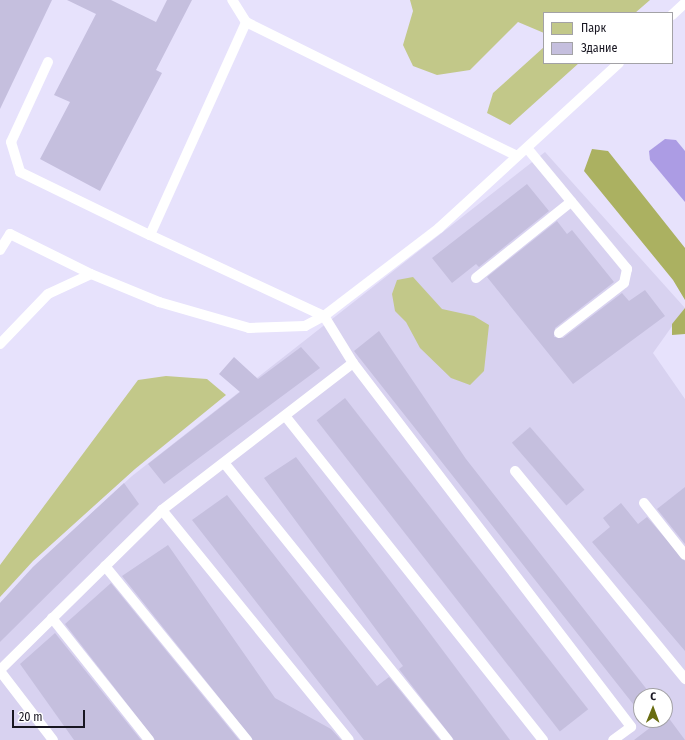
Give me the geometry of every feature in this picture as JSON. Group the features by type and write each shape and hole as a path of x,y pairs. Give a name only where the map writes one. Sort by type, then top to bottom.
{"lane":[{"path":"232,0 246,22 518,156"},
{"path":"673,14 685,3"},
{"path":"150,236 246,22"},
{"path":"48,62 11,142 20,172 150,236 324,316 353,363 631,728 613,740"},
{"path":"0,250 10,234 91,274 159,302 249,328 305,326 324,316 439,228 618,64"},
{"path":"527,148 627,269 624,283 558,333"},
{"path":"476,278 571,202"},
{"path":"0,344 48,294 91,274"},
{"path":"53,740 0,670 162,510 286,418 353,363"},
{"path":"286,418 543,740"},
{"path":"225,464 448,740"},
{"path":"514,471 685,679"},
{"path":"644,503 685,555"},
{"path":"162,510 348,740"},
{"path":"105,566 247,740"},
{"path":"52,618 149,740"}],"shaded area":[{"path":"665,139 676,140 685,151 685,202 650,160 649,151"},
{"path":"545,152 685,308 653,353 685,399 685,740 0,740 0,603 33,567 132,476"}],"green space":[{"path":"410,0 650,0 636,12 543,12 543,33 518,22 470,70 437,75 413,66 403,45 413,11"},
{"path":"543,48 543,64 578,64 510,125 487,113 493,93"},
{"path":"592,149 608,151 685,248 685,300 673,280 584,171"},
{"path":"413,277 442,309 474,316 489,325 484,371 470,385 451,378 420,348 406,322 395,311 392,294 397,280"},
{"path":"685,308 685,334 672,335 672,324"},
{"path":"166,376 207,379 226,395 135,469 33,561 0,597 0,565 138,380"}],"building":[{"path":"0,0 52,0 0,109"},
{"path":"67,0 111,0 156,22 167,0 192,0 156,70 162,73 100,191 40,159 70,102 54,95 96,14"},
{"path":"527,184 549,211 479,267 476,264 452,283 432,258"},
{"path":"557,221 567,234 572,230 614,282 555,328 554,337 563,338 622,293 629,301 645,290 665,316 573,384 487,277"},
{"path":"379,331 466,459 646,688 633,688 633,704 354,351"},
{"path":"301,347 320,368 164,484 148,464 240,392 219,374 234,357 258,379"},
{"path":"345,398 588,709 560,731 317,420"},
{"path":"530,427 584,490 566,505 512,443"},
{"path":"296,457 510,740 454,740 399,669 403,666 264,478"},
{"path":"124,483 139,504 0,642 0,603 33,567"},
{"path":"685,487 685,544 657,509"},
{"path":"227,495 377,686 389,677 440,740 364,740 192,520"},
{"path":"621,503 638,524 647,517 685,561 685,651 592,542 610,527 603,518"},
{"path":"168,545 275,698 331,729 341,740 253,740 122,576"},
{"path":"111,583 239,740 155,740 65,624"},
{"path":"55,633 141,740 74,740 20,664"},
{"path":"673,724 685,740 634,740 650,728 673,728"}]}
